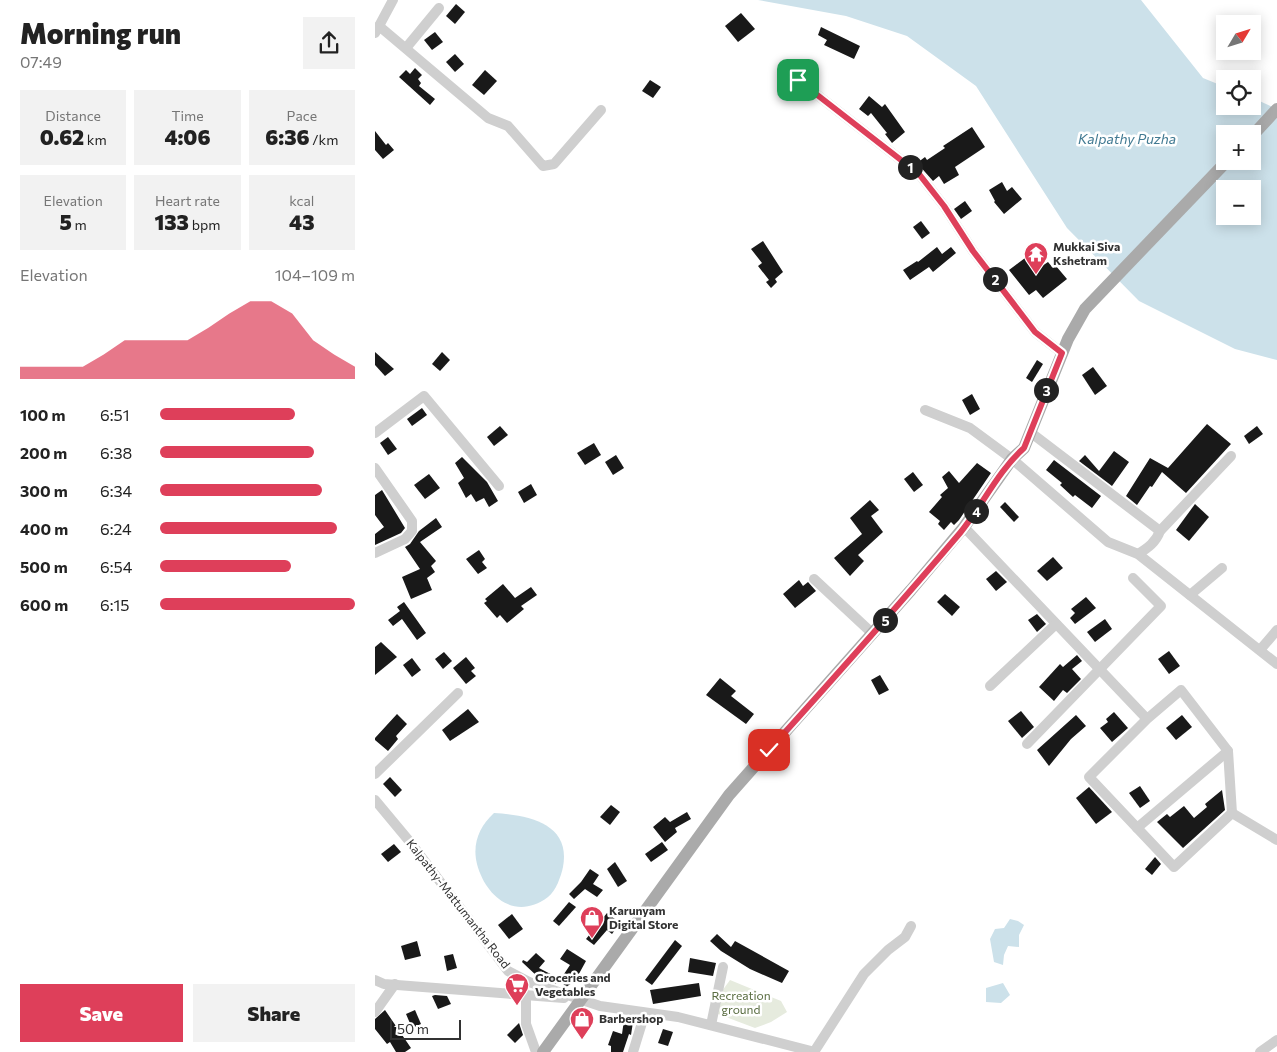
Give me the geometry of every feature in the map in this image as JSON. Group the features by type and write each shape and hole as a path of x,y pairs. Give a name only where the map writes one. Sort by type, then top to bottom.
{"main road":[{"path":"1261,126 1277,109"},
{"path":"543,1052 729,795 873,634 965,527 1012,459 1024,448 1062,353 1085,309 1218,170"}],"street":[{"path":"393,0 377,30 406,48 488,118 509,126 543,166 553,164 601,110"},
{"path":"406,48 439,8"},
{"path":"798,80 919,174 944,206 973,251 1035,332 1062,353"},
{"path":"375,433 424,396 499,486"},
{"path":"925,410 970,428 1012,459 1108,542 1138,554 1277,664"},
{"path":"1030,432 1160,531"},
{"path":"1138,554 1148,548 1157,538 1160,531 1231,456"},
{"path":"375,468 412,521 412,531 405,539 375,553"},
{"path":"965,527 1147,719"},
{"path":"1190,594 1221,568"},
{"path":"1027,744 1098,668 1161,606 1133,578"},
{"path":"814,579 873,634"},
{"path":"990,686 1056,624"},
{"path":"1260,650 1277,630"},
{"path":"1181,690 1228,752 1232,813 1174,867 1089,777 1147,719 1181,690"},
{"path":"375,774 458,692"},
{"path":"1137,828 1228,752"},
{"name":"Kalpathy-Mattumantha Road","path":"375,800 410,842 508,971 529,982 582,999"},
{"path":"1232,813 1277,840"},
{"path":"375,980 395,984 582,999 600,1006 711,1025 814,1052 864,974 887,950 905,937 911,926"},
{"path":"711,1025 723,967"},
{"path":"375,1012 395,984"},
{"path":"526,995 526,1024 537,1052"},
{"path":"633,1052 645,1013"},
{"path":"1259,1052 1277,1040"}],"green space":[{"name":"Recreation ground","path":"730,980 781,1001 787,1012 771,1022 755,1028 718,1014 722,991"}],"water":[{"name":"Kalpathy Puzha","path":"758,0 1141,0 1203,78 1216,83 1216,115 1261,115 1261,102 1277,109 1277,360 1235,349 1139,301 1067,228 976,86 907,36 846,16"},
{"path":"494,813 533,819 554,831 560,840 564,852 563,867 556,887 548,897 536,904 525,907 514,906 504,902 487,887 481,876 477,864 476,843 484,824"},
{"path":"1010,919 1024,925 1019,935 1019,947 1008,946 1004,955 1003,965 994,962 990,939 995,929 1004,928"},
{"path":"1003,983 1010,995 1001,1003 986,1002 986,988"}],"building":[{"path":"456,4 465,12 455,24 446,16"},
{"path":"741,13 755,29 738,42 725,26"},
{"path":"821,27 860,46 854,59 824,45 827,40 818,35"},
{"path":"435,32 443,42 432,50 424,40"},
{"path":"455,54 464,64 455,72 446,62"},
{"path":"415,68 422,75 418,79 421,83 419,86 435,99 430,105 399,77 406,70 410,74"},
{"path":"485,70 497,81 484,95 472,85"},
{"path":"650,80 661,87 653,98 642,91"},
{"path":"869,96 882,107 885,104 905,132 892,143 885,134 887,133 871,113 868,116 859,109"},
{"path":"972,127 985,147 955,167 959,175 944,184 939,176 933,181 917,163 925,157 927,160 945,148 943,146"},
{"path":"375,131 386,145 388,143 394,150 383,159 375,150"},
{"path":"1002,182 1007,191 1012,187 1022,199 1004,214 994,202 989,190"},
{"path":"965,201 972,211 961,219 954,209"},
{"path":"921,221 930,233 922,239 913,227"},
{"path":"763,241 783,272 775,279 777,282 771,288 766,282 769,280 758,266 762,263 751,249"},
{"path":"937,247 942,254 951,247 956,253 933,272 929,267 910,280 903,270 918,262"},
{"path":"1029,255 1039,268 1048,262 1053,268 1056,266 1067,279 1043,298 1036,290 1029,295 1009,270"},
{"path":"375,352 394,369 385,376 375,365"},
{"path":"442,352 450,360 440,371 432,364"},
{"path":"1037,360 1043,364 1032,382 1026,378"},
{"path":"1093,367 1107,386 1095,395 1082,375"},
{"path":"972,394 980,409 970,415 962,400"},
{"path":"422,408 427,415 412,426 407,419"},
{"path":"1207,424 1231,444 1186,493 1162,472 1137,505 1126,496 1150,458 1168,468"},
{"path":"500,426 508,435 494,446 487,437"},
{"path":"1257,426 1263,434 1249,444 1244,436"},
{"path":"388,437 397,449 388,455 380,443"},
{"path":"594,443 601,455 585,465 577,453"},
{"path":"1114,451 1129,462 1112,486 1079,461 1085,455 1099,471"},
{"path":"616,455 624,468 613,475 605,462"},
{"path":"462,457 487,482 498,501 489,507 484,498 476,502 471,494 466,498 458,483 464,478 455,463"},
{"path":"1054,460 1101,496 1092,508 1075,495 1073,497 1060,485 1062,483 1046,470"},
{"path":"977,463 991,473 959,520 954,525 951,522 944,530 938,524 940,521 929,512 942,497 940,495 948,488 942,477 949,471 959,483"},
{"path":"913,472 923,485 914,492 904,479"},
{"path":"429,474 440,488 425,499 414,485"},
{"path":"531,484 537,495 524,503 518,492"},
{"path":"382,490 405,528 401,533 375,545 375,534 384,527 375,515 375,495"},
{"path":"870,500 879,510 871,516 883,532 858,555 864,561 850,576 834,558 862,534 850,518"},
{"path":"1005,502 1019,517 1014,522 1000,507"},
{"path":"1195,504 1209,517 1189,541 1176,530"},
{"path":"436,518 442,527 420,542 436,561 431,566 435,572 427,578 432,590 411,599 402,577 420,569 405,547 410,544 419,531"},
{"path":"479,550 485,559 482,562 487,568 478,574 466,559"},
{"path":"1053,557 1063,568 1047,581 1037,571"},
{"path":"996,571 1007,582 996,591 986,579"},
{"path":"799,580 803,586 808,582 816,591 795,608 783,594"},
{"path":"503,584 515,598 531,587 537,595 521,606 524,609 507,623 500,615 497,618 484,603 487,601 485,599"},
{"path":"945,594 960,607 952,616 937,602"},
{"path":"1086,597 1096,608 1075,624 1070,618 1075,613 1071,609"},
{"path":"404,602 426,633 417,640 402,619 393,626 388,620 400,611 397,607"},
{"path":"1037,614 1046,624 1037,632 1028,620"},
{"path":"1105,619 1112,629 1095,642 1087,632"},
{"path":"381,642 397,657 375,675 375,647"},
{"path":"1169,651 1180,666 1169,674 1158,659"},
{"path":"444,652 452,661 443,669 435,659"},
{"path":"1077,655 1082,661 1072,669 1081,679 1067,693 1063,690 1054,701 1039,687 1060,664 1063,667"},
{"path":"466,657 475,668 471,671 476,676 466,684 453,668"},
{"path":"412,658 421,670 412,677 403,665"},
{"path":"880,675 889,690 879,695 871,680"},
{"path":"720,678 736,691 731,696 754,714 746,724 706,695"},
{"path":"468,709 479,722 450,741 442,730"},
{"path":"1021,711 1034,727 1022,738 1008,721"},
{"path":"1114,712 1128,728 1112,742 1100,728 1108,722 1106,719"},
{"path":"397,714 407,724 396,736 398,739 388,751 375,738"},
{"path":"1076,715 1086,726 1071,739 1049,766 1037,750"},
{"path":"1182,715 1192,727 1176,740 1166,728"},
{"path":"390,777 402,790 395,797 383,784"},
{"path":"1140,786 1150,801 1140,808 1129,793"},
{"path":"1089,787 1112,812 1096,824 1076,798"},
{"path":"1222,790 1225,810 1183,848 1157,822 1167,814 1170,817 1184,806 1194,818 1207,807 1205,804"},
{"path":"611,805 620,812 610,825 600,817"},
{"path":"687,812 691,819 675,828 677,832 665,842 653,827 665,817 670,822"},
{"path":"662,842 668,850 651,862 645,854"},
{"path":"394,844 401,852 388,862 381,854"},
{"path":"1155,857 1161,864 1152,875 1145,869"},
{"path":"615,862 627,881 618,887 607,869"},
{"path":"590,869 599,875 593,884 603,890 597,897 585,889 574,899 569,894"},
{"path":"569,902 576,907 559,926 553,921"},
{"path":"607,913 620,923 612,934 607,930 594,945 586,939"},
{"path":"512,914 523,929 509,939 498,925"},
{"path":"717,934 731,947 735,941 789,971 782,983 750,969 721,951 710,941"},
{"path":"675,940 682,946 652,985 645,980"},
{"path":"417,941 421,956 405,960 401,946"},
{"path":"567,949 586,961 575,981 566,987 560,980 570,965 560,959"},
{"path":"536,953 545,961 539,968 558,978 556,984 539,978 522,962 523,960 527,962"},
{"path":"453,954 457,968 447,971 444,956"},
{"path":"690,958 716,963 713,976 688,972"},
{"path":"699,983 701,996 653,1004 650,990"},
{"path":"432,996 447,996 451,1004 438,1009"},
{"path":"385,1010 411,1048 405,1052 396,1052 390,1042 387,1044 375,1029 375,1019"},
{"path":"415,1010 421,1024 412,1028 406,1014"},
{"path":"624,1020 633,1022 631,1035 629,1034 623,1052 611,1052 611,1046 608,1045 613,1031 622,1034"},
{"path":"519,1023 523,1035 515,1043 507,1035"},
{"path":"663,1029 673,1032 668,1046 658,1043"}],"place":[{"name":"Mukkai Siva Kshetram","path":"1036,275"},
{"name":"Karunyam Digital Store","path":"592,939"},
{"name":"Groceries and Vegetables","path":"517,1006"},
{"name":"Barbershop","path":"582,1040"}],"route":[{"path":"769,750 965,527 1012,459 1024,448 1062,353 1035,332 973,251 944,206 919,174 798,80"}]}
